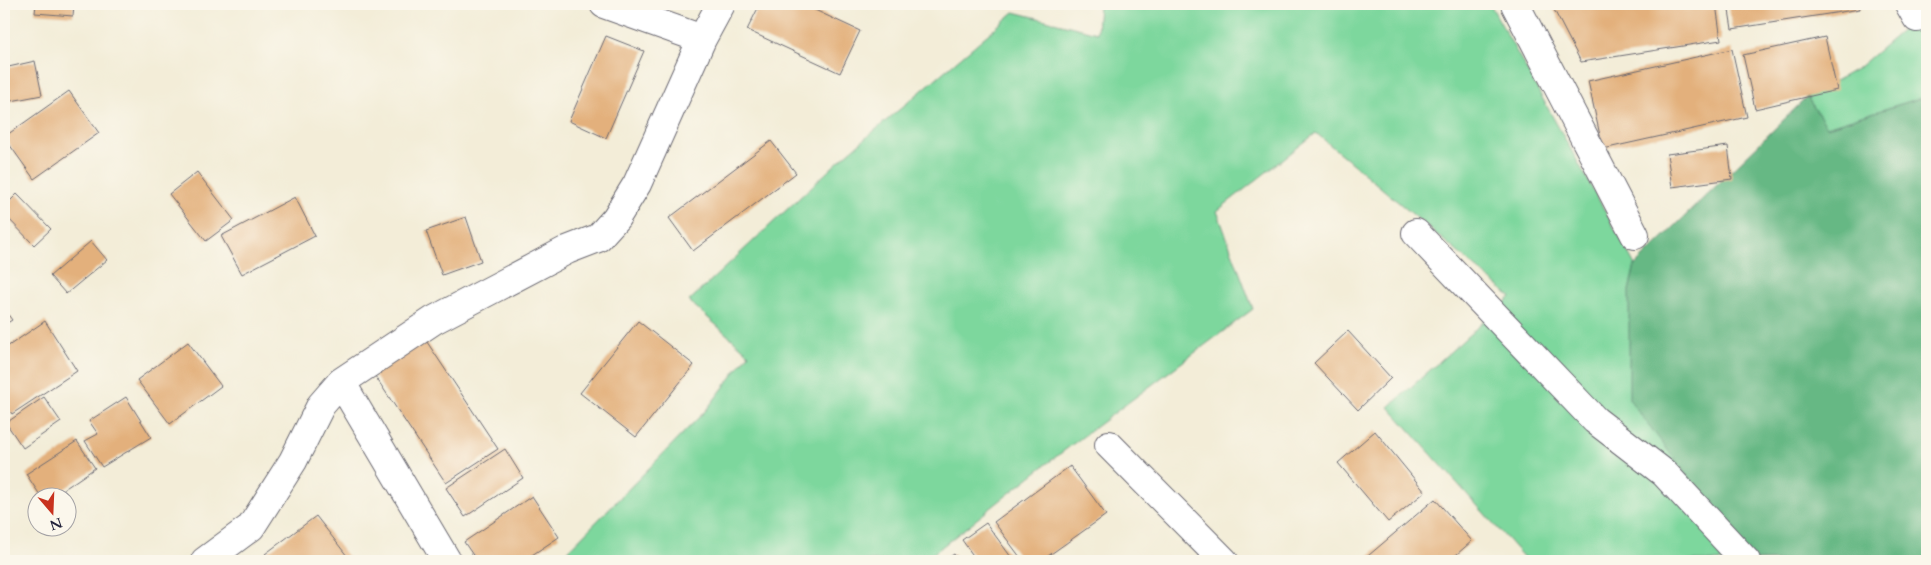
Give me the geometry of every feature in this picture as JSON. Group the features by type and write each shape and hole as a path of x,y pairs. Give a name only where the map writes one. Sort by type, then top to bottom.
{"street":[{"path":"604,4 702,39"},
{"path":"205,561 251,527 293,461 321,405 341,382 434,320 567,250 598,238 616,218 637,184 702,39 721,4"},
{"path":"1515,4 1635,235"},
{"path":"1416,233 1595,420 1664,473 1746,561"},
{"path":"341,382 448,561"},
{"path":"1109,445 1224,561"}],"green space":[{"path":"1099,4 1490,4 1635,265 1629,291 1756,561 1527,561 1389,407 1511,297 1316,133 1217,211 1253,309 1045,465 924,561 558,561 707,409 749,354 689,301 840,160 1014,12 1097,33"},
{"path":"1927,9 1927,96 1826,127 1807,97 1858,68"},
{"path":"1927,96 1927,561 1756,561 1747,555 1629,399 1629,291 1635,265 1807,97 1827,127"}],"building":[{"path":"36,4 74,4 73,16 35,13"},
{"path":"760,4 802,4 860,31 840,73 747,30"},
{"path":"1551,4 1716,4 1721,40 1581,62"},
{"path":"1728,4 1859,4 1860,9 1732,29"},
{"path":"606,36 644,51 606,138 569,121"},
{"path":"1825,37 1837,90 1755,109 1743,55"},
{"path":"1732,49 1747,117 1603,149 1588,81"},
{"path":"35,61 42,95 6,102 4,68"},
{"path":"69,91 99,133 34,179 4,137"},
{"path":"771,141 796,173 693,251 669,218"},
{"path":"1728,146 1732,179 1672,187 1667,154"},
{"path":"197,172 234,220 206,241 169,194"},
{"path":"17,194 51,229 34,245 4,214 4,207"},
{"path":"295,197 315,236 242,274 221,236"},
{"path":"466,217 481,261 442,275 426,231"},
{"path":"91,241 107,260 66,294 50,276"},
{"path":"4,309 12,320 4,325"},
{"path":"45,321 77,371 12,414 4,402 4,349"},
{"path":"638,321 694,365 636,437 580,393"},
{"path":"1348,331 1391,378 1358,410 1314,363"},
{"path":"425,339 498,449 446,483 373,373"},
{"path":"188,342 221,386 170,424 137,380"},
{"path":"44,397 61,422 23,448 6,423"},
{"path":"126,397 151,437 102,467 85,441 98,434 89,421"},
{"path":"1375,431 1425,492 1388,522 1338,463"},
{"path":"77,441 95,468 66,488 35,488 26,474"},
{"path":"505,449 523,478 465,517 446,488"},
{"path":"1070,466 1106,515 1041,561 1023,561 994,522"},
{"path":"532,496 559,537 523,561 477,561 464,542"},
{"path":"1435,499 1472,541 1449,561 1362,561"},
{"path":"316,516 351,561 270,561 265,554"},
{"path":"986,523 1014,561 977,561 962,540"},
{"path":"954,554 959,561 944,561"}]}
